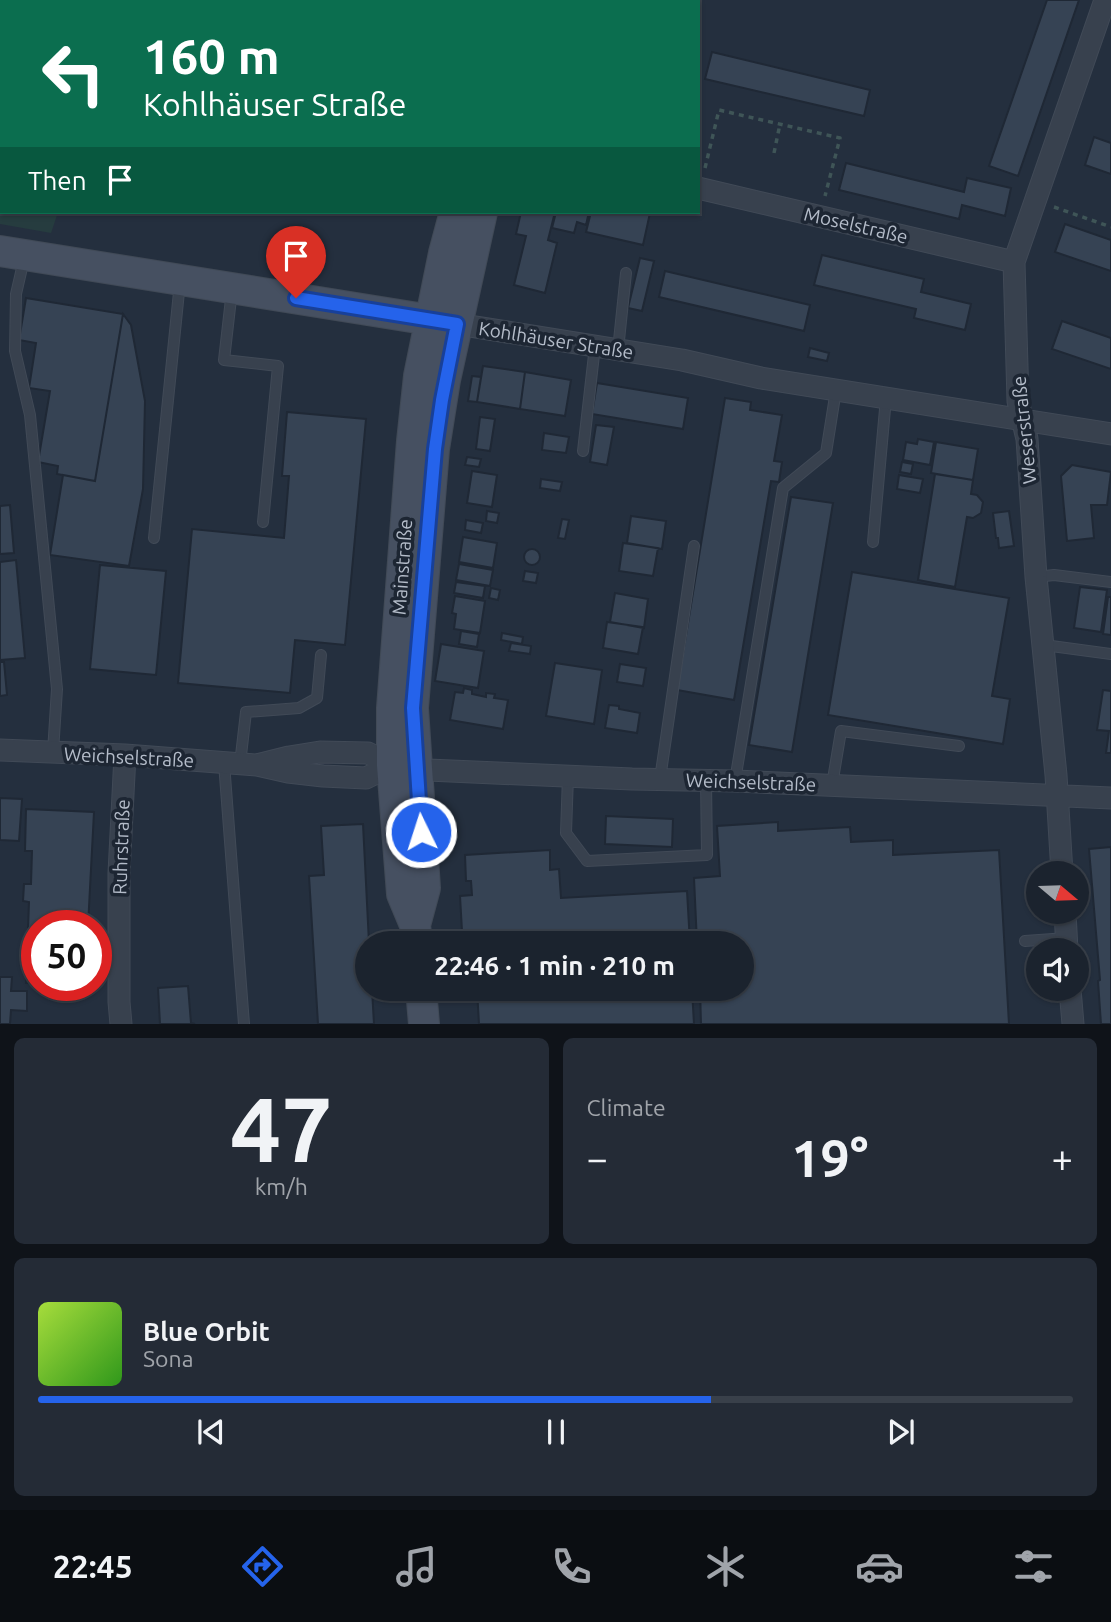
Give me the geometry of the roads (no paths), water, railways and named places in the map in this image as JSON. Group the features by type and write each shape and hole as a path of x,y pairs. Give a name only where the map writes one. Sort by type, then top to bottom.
{"main road":[{"name":"Mainstraße","path":"415,931 402,894 404,766 413,708 435,449 442,400 444,253 455,214"},
{"name":"Mainstraße","path":"443,322 481,214"},
{"name":"Kohlhäuser Straße","path":"13,253 443,322"},
{"path":"422,1001 424,1024"}],"street":[{"name":"Weserstraße","path":"1061,861 1058,796 1036,578 1027,439 1018,401 1014,262 1105,0"},
{"name":"Moselstraße","path":"702,178 1014,262"},
{"name":"Kohlhäuser Straße","path":"443,322 682,360 761,378 1111,434"},
{"name":"Weichselstraße","path":"0,750 125,755 366,778 404,766 568,776 1111,798"},
{"name":"Ruhrstraße","path":"121,1024 119,873 125,755"},
{"path":"1071,1001 1073,1024"}],"lane":[{"path":"13,253 16,294 15,351 30,415 57,689 53,752"},
{"path":"618,350 626,274"},
{"path":"154,538 180,279"},
{"path":"232,288 224,360 278,366 263,522"},
{"path":"583,451 586,345"},
{"path":"735,781 783,488 826,453 835,390"},
{"path":"873,542 886,398"},
{"path":"660,779 694,546"},
{"path":"1036,578 1054,575 1111,582"},
{"path":"1044,645 1111,654"},
{"path":"244,1024 240,764 246,712 299,708 317,698 321,655"},
{"path":"832,785 841,731 959,746"},
{"path":"568,776 566,833 587,861 706,855 706,780"}]}
